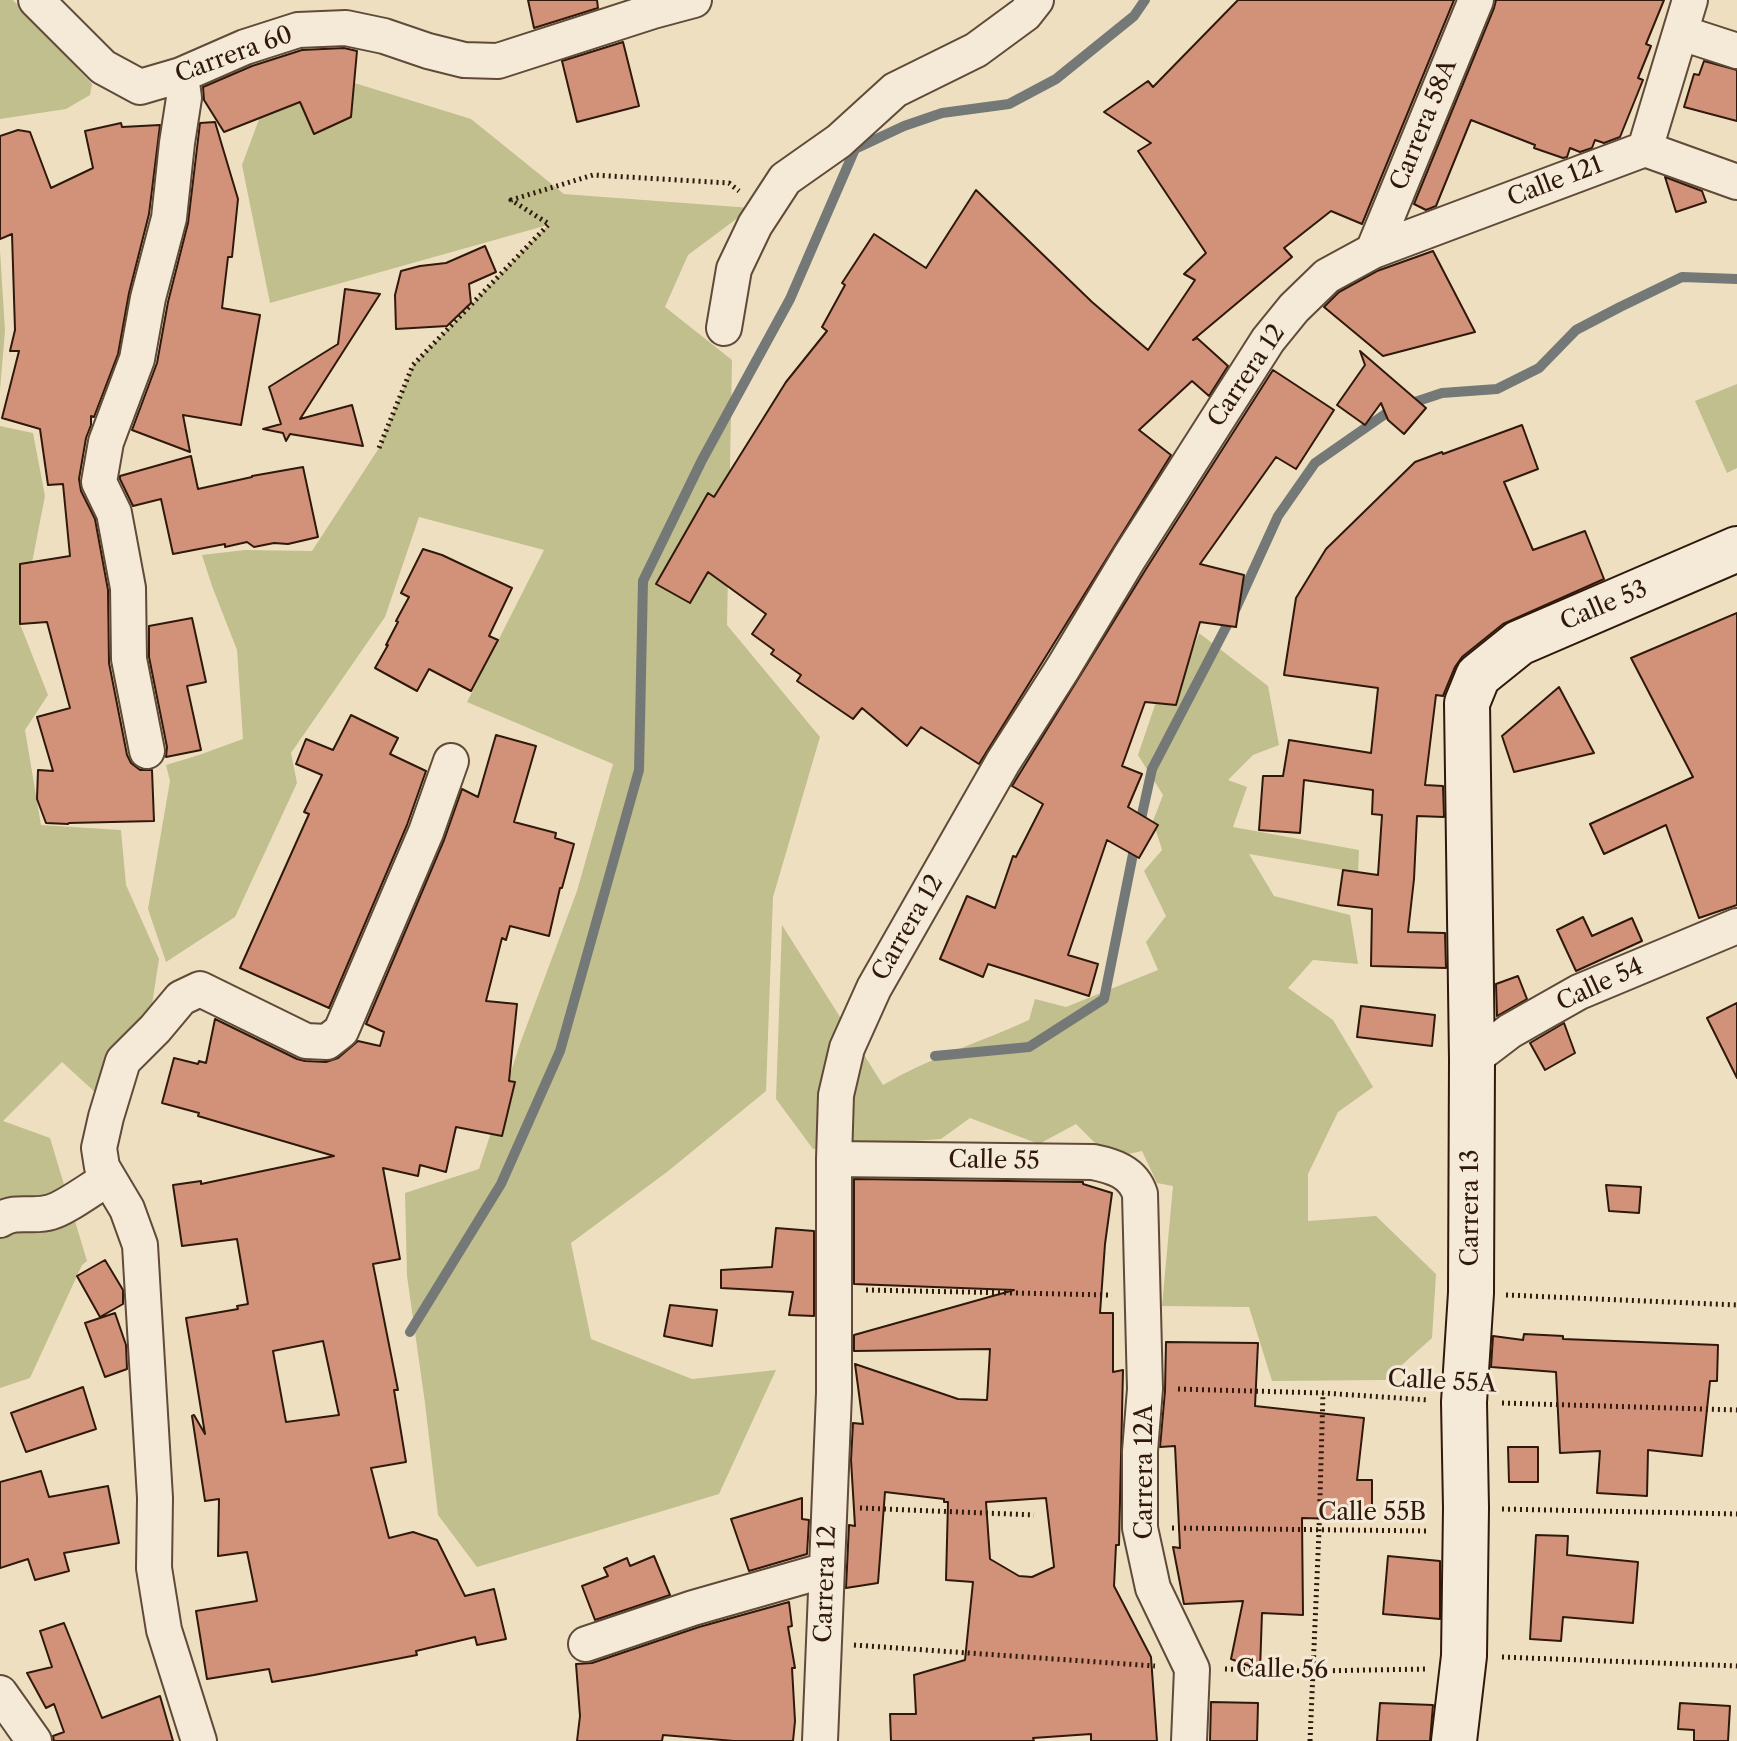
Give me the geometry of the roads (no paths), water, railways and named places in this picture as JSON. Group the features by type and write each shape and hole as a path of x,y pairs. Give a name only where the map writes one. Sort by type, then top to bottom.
{"street":[{"name":"Carrera 60","path":"36,0 103,67 140,87 181,75 245,47 298,30 346,28 464,60 498,61 694,0"},
{"path":"724,328 734,269 755,225 785,179 839,141 895,90 976,50 1025,14 1036,0"},
{"name":"Carrera 58A","path":"1373,251 1476,0"},
{"path":"1690,0 1645,149 1737,182"},
{"path":"1694,37 1737,51"},
{"path":"147,751 129,659 128,588 114,513 99,482 106,442 137,359 148,298 169,218 184,98 181,75"},
{"name":"Calle 121","path":"1373,251 1645,149"},
{"name":"Carrera 12","path":"820,1741 834,1393 836,1095 847,1048 874,988 1003,762 1268,340 1294,308 1327,276 1373,251"},
{"name":"Calle 53","path":"1478,676 1519,643 1737,549"},
{"name":"Carrera 13","path":"1454,1741 1464,1656 1464,1402 1471,1293 1472,1060 1467,703 1478,676"},
{"path":"199,1741 164,1630 154,1568 155,1498 140,1245 127,1209 102,1167 99,1148 112,1094 123,1061 181,998 200,989 306,1041 327,1042 341,1031 426,832 451,761"},
{"name":"Calle 54","path":"1472,1060 1510,1031 1579,992 1737,926"},
{"name":"Calle 55","path":"834,1159 1093,1162 1123,1172 1135,1181 1140,1194"},
{"path":"0,1220 9,1214 53,1212 108,1179"},
{"name":"Carrera 12A","path":"1140,1194 1145,1389 1140,1451 1140,1528 1153,1588 1192,1669 1189,1741"},
{"path":"586,1644 693,1608 826,1570"},
{"path":"0,1693 34,1741"}],"waterway":[{"path":"410,1332 501,1184 560,1051 639,770 643,581 702,460 790,299 855,149 904,126 942,113 1009,104 1056,79 1134,16 1145,0"},
{"path":"1139,828 1152,769 1236,608 1278,516 1315,463 1391,410 1442,393 1497,389 1539,368 1576,330 1682,277 1737,279"},
{"path":"935,1056 1029,1047 1104,999 1135,844"}]}
